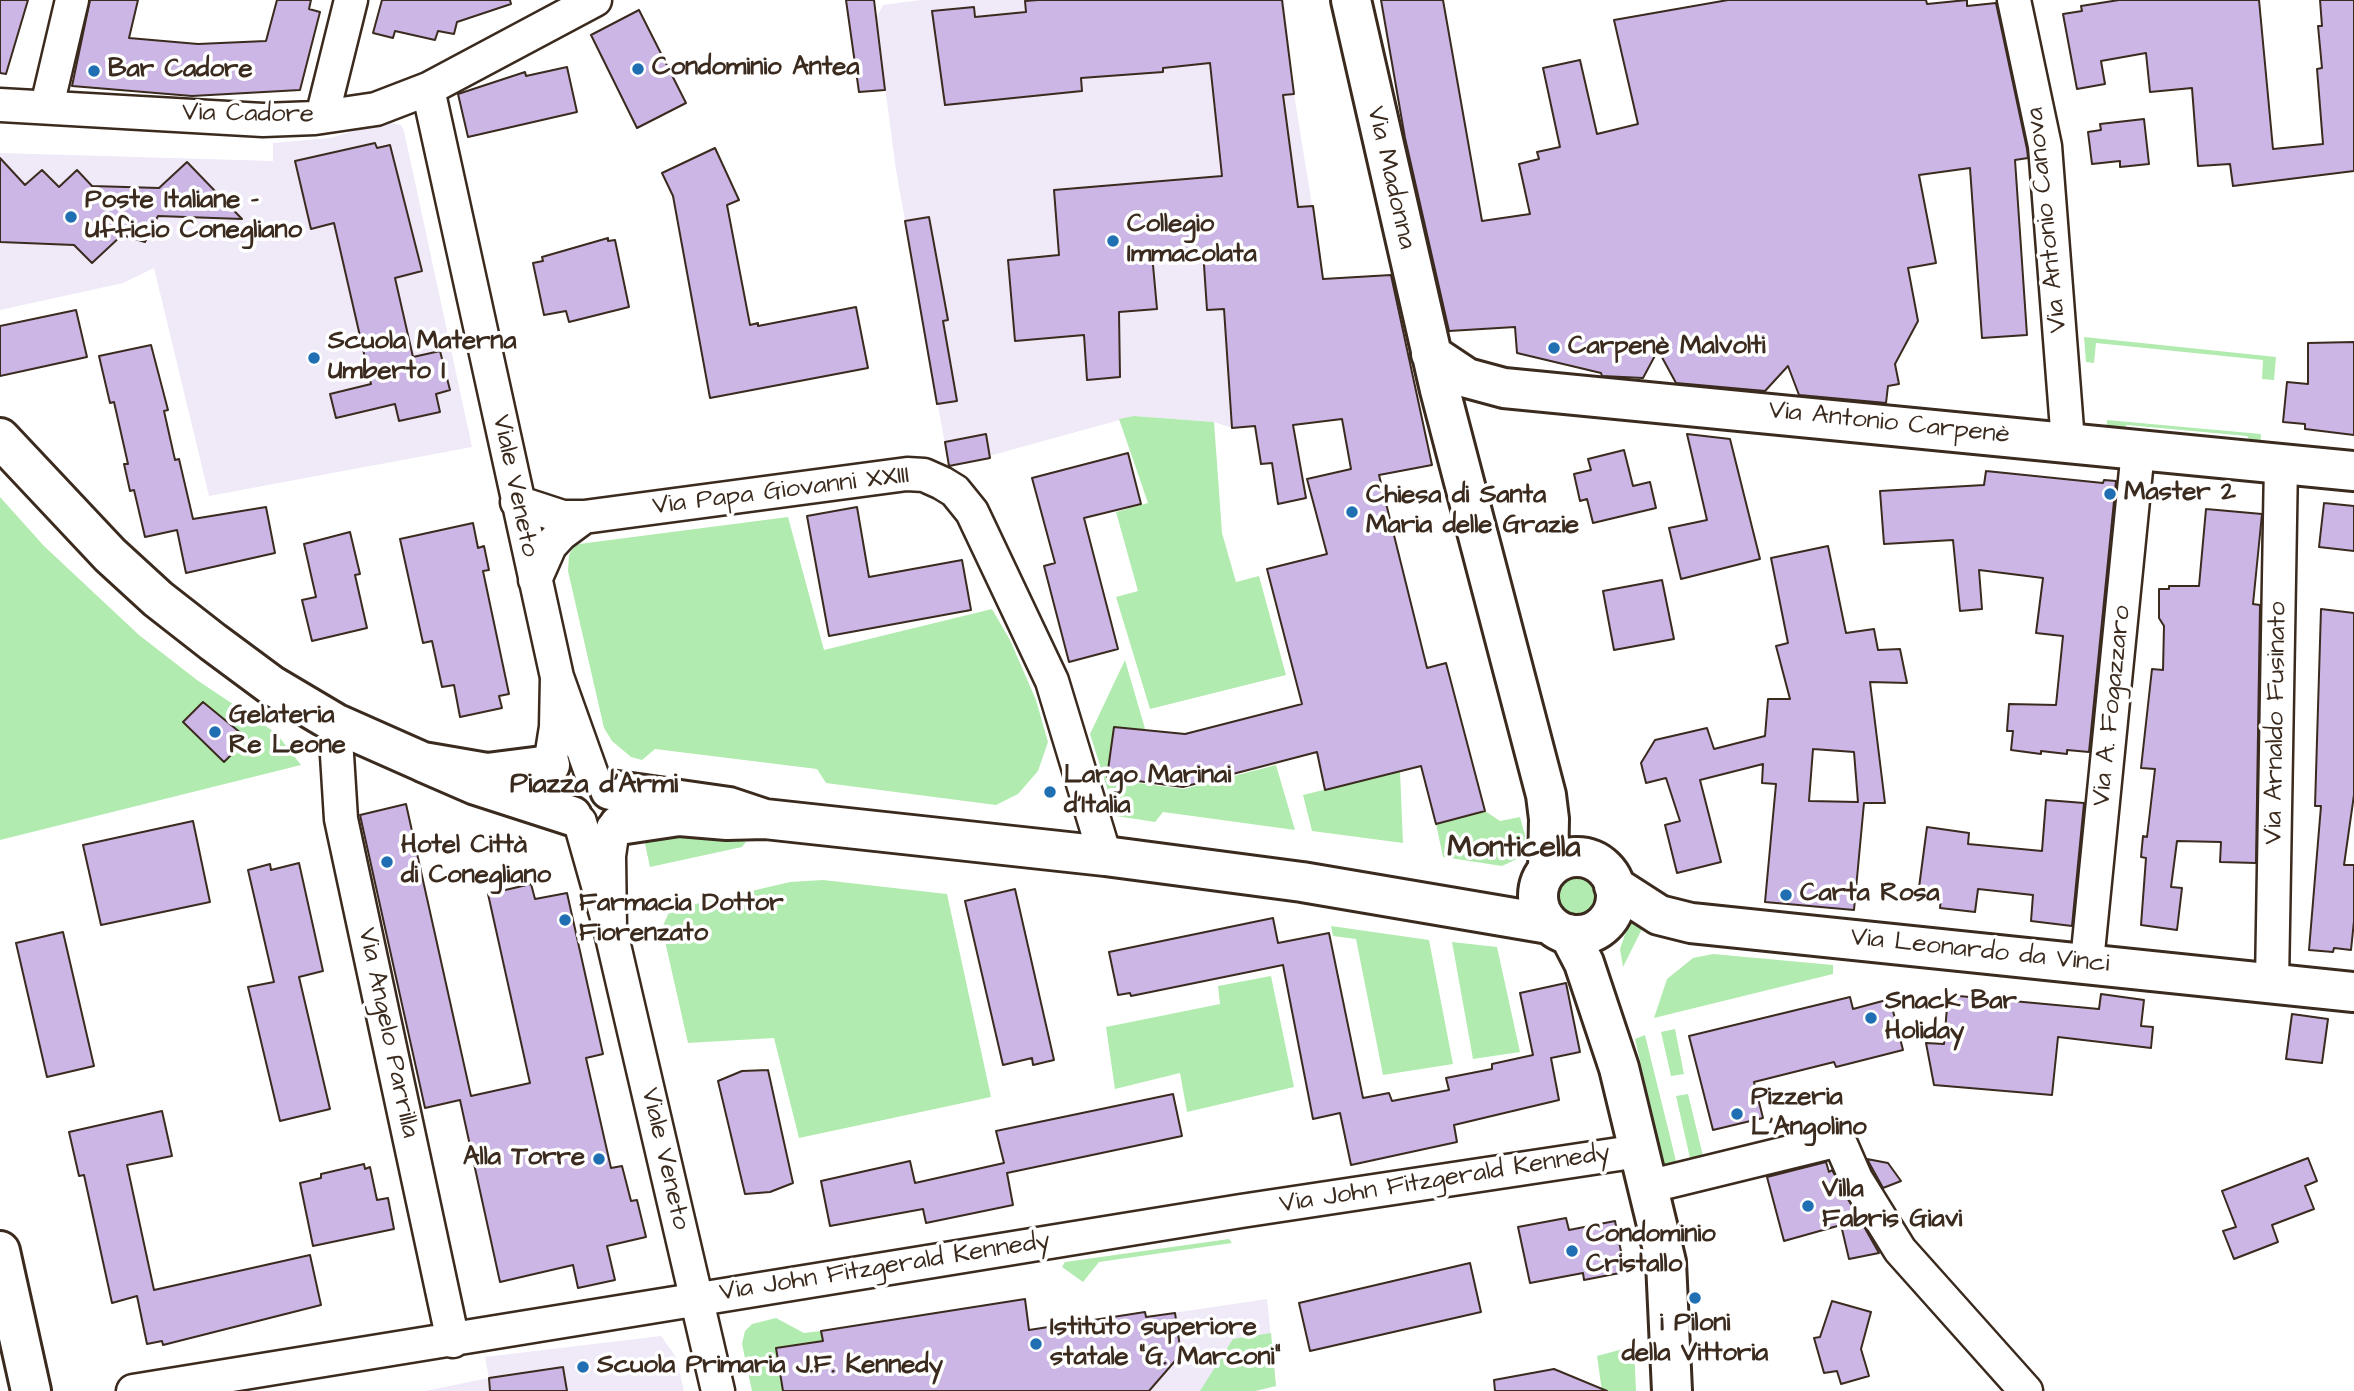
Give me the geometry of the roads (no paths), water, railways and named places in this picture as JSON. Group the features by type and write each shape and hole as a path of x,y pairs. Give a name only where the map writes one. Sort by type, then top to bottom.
{"street":[{"path":"47,106 72,0"},
{"path":"322,117 351,0"},
{"name":"Via Cadore","path":"0,105 263,120 322,117 376,109 428,89 595,0"},
{"name":"Via Madonna","path":"1351,0 1431,354 1546,795 1556,872"},
{"name":"Via Antonio Canova","path":"2014,0 2045,146 2068,442"},
{"name":"Viale Veneto","path":"428,89 557,677 598,809 610,928 718,1391"},
{"name":"Via Antonio Carpenè","path":"1431,354 1467,378 1504,388 2354,471"},
{"path":"1453,440 1468,405 1478,396 1504,388"},
{"path":"0,438 78,525 158,599 271,685 335,723 476,785 598,809 727,820 765,819 1105,856 1302,883 1574,928 1614,908 1614,887 1602,867 1556,872 1506,891 1302,883"},
{"name":"Via A. Fogazzaro","path":"2087,962 2138,450"},
{"name":"Via Arnaldo Fusinato","path":"2272,982 2281,463"},
{"name":"Via Papa Giovanni XXIII","path":"517,502 563,517 584,517 906,474 924,475 955,491 972,512 999,564 1052,681 1105,856"},
{"path":"535,580 550,546 584,517"},
{"name":"Viale Veneto","path":"550,765 556,727 557,677"},
{"name":"Via Angelo Parrilla","path":"335,723 341,819 453,1341"},
{"path":"423,762 487,773 570,761 598,809"},
{"path":"1556,872 1538,900 1574,928 1620,1017 1619,1068 1667,1262 1672,1391"},
{"name":"Via Leonardo da Vinci","path":"1614,887 1658,915 1691,923 1893,946 2087,962 2354,992"},
{"name":"Via John Fitzgerald Kennedy","path":"133,1391 453,1341 697,1298 1839,1140 1856,1179 1900,1250 2026,1391"},
{"path":"0,1251 31,1391"}],"place":[{"name":"Condominio Antea","path":"638,69"},
{"name":"Bar Cadore","path":"94,71"},
{"name":"Poste Italiane - Ufficio Conegliano","path":"71,217"},
{"name":"Collegio Immacolata","path":"1113,241"},
{"name":"Carpenè Malvolti","path":"1554,348"},
{"name":"Scuola Materna Umberto I","path":"314,358"},
{"name":"Master 2","path":"2110,494"},
{"name":"Chiesa di Santa Maria delle Grazie","path":"1352,512"},
{"name":"Gelateria Re Leone","path":"215,732"},
{"name":"Largo Marinai d'Italia","path":"1050,792"},
{"name":"Hotel Città di Conegliano","path":"387,862"},
{"name":"Carta Rosa","path":"1786,895"},
{"name":"Farmacia Dottor Fiorenzato","path":"565,920"},
{"name":"Snack Bar Holiday","path":"1871,1018"},
{"name":"Pizzeria L'Angolino","path":"1737,1114"},
{"name":"Alla Torre","path":"599,1159"},
{"name":"Villa Fabris Giavi","path":"1808,1206"},
{"name":"Condominio Cristallo","path":"1572,1251"},
{"name":"i Piloni della Vittoria","path":"1695,1298"},
{"name":"Istituto superiore statale “G. Marconi”","path":"1036,1344"},
{"name":"Scuola Primaria J.F. Kennedy","path":"583,1367"}],"district":[{"name":"Piazza d'Armi","path":"594,786"},
{"name":"Monticella","path":"1514,850"}]}
